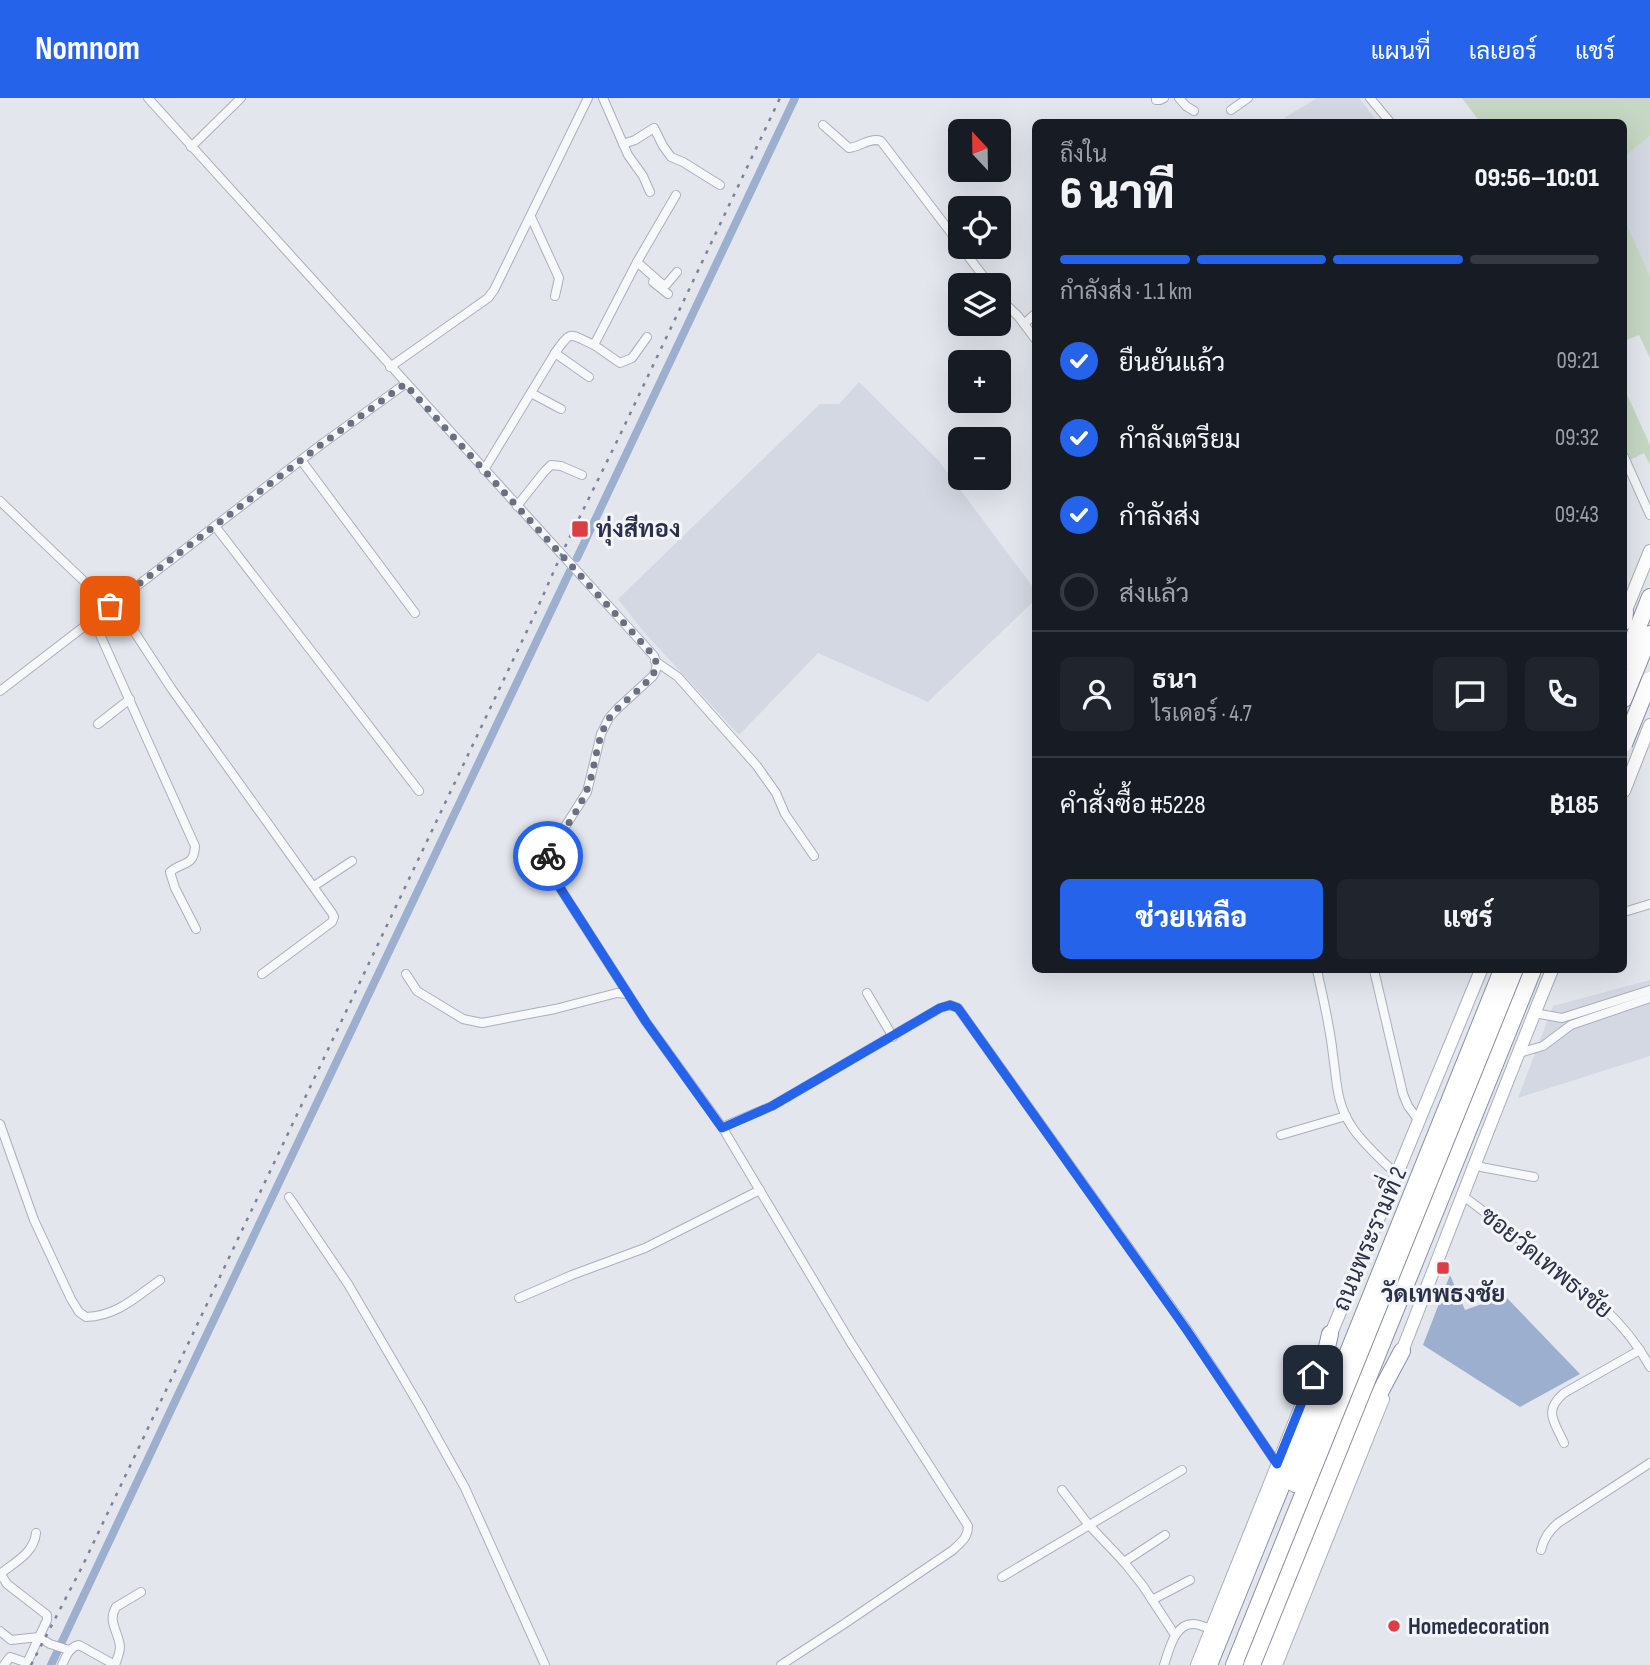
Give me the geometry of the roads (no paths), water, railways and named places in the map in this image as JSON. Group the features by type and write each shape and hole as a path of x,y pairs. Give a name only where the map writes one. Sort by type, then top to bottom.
{"highway":[{"path":"1627,654 1650,597"},
{"path":"1627,692 1650,634"},
{"path":"1627,736 1650,679"},
{"path":"1627,736 1650,696"},
{"name":"ถนนพระรามที่ 2","path":"1222,1665 1501,973"},
{"path":"1234,1665 1514,973"},
{"path":"1250,1665 1531,973"},
{"name":"ถนนพระรามที่ 2","path":"1250,1665 1531,973"},
{"path":"1313,1408 1331,1334"},
{"path":"1209,1665 1313,1408 1350,1344"},
{"path":"1266,1665 1361,1427 1402,1351"},
{"path":"1361,1427 1375,1354"}],"main road":[{"path":"1627,608 1650,551"},
{"path":"1627,783 1650,725"},
{"name":"ถนนพระรามที่ 2","path":"1197,1665 1480,973"},
{"path":"1276,1665 1551,973"}],"street":[{"path":"148,98 654,656 657,670 653,676 617,709 601,734 587,792 549,852 548,858 555,880 646,1022 722,1128 851,1343 968,1526 965,1539 953,1550 781,1665"},
{"path":"191,147 241,98"},
{"path":"390,367 488,298 494,290 589,98"},
{"path":"603,98 623,144 650,192"},
{"path":"1156,98 1164,98"},
{"path":"1179,98 1194,111"},
{"path":"1231,110 1248,98"},
{"path":"1370,98 1388,119"},
{"path":"823,125 849,148 872,139 881,141 948,230"},
{"path":"623,144 654,128 671,157 720,185"},
{"path":"594,345 676,195"},
{"path":"531,216 559,278 555,296"},
{"path":"970,259 981,273"},
{"path":"636,265 666,285 677,272"},
{"path":"636,265 668,294"},
{"path":"1011,310 1032,335"},
{"path":"1024,324 1032,317"},
{"path":"484,470 555,353 569,335 575,335 594,345 620,363 632,358 647,337"},
{"path":"555,353 589,377"},
{"path":"0,691 301,460 405,384"},
{"path":"531,393 561,409"},
{"path":"301,460 415,613"},
{"path":"1627,464 1650,515"},
{"path":"517,506 551,465 561,466 582,475"},
{"path":"0,500 113,604 332,913 332,922 262,974"},
{"path":"215,526 419,791"},
{"path":"93,619 195,846 191,862 170,872 196,929"},
{"path":"655,661 678,677 757,766 814,856"},
{"path":"98,724 130,699"},
{"path":"314,886 352,861"},
{"path":"1627,911 1650,904"},
{"path":"1318,973 1334,1055 1336,1088 1346,1116 1364,1142 1397,1175"},
{"path":"1375,973 1403,1094 1419,1121"},
{"path":"406,974 417,991 463,1019 482,1023 555,1009 617,993 628,994"},
{"path":"1534,1013 1562,1018 1650,990"},
{"path":"867,993 893,1037"},
{"path":"1518,1054 1543,1046 1571,1025 1650,998"},
{"path":"722,1128 772,1106 940,1008 950,1005 958,1008 1186,1329 1277,1464"},
{"path":"1281,1135 1346,1116"},
{"path":"0,1124 34,1220 79,1312 86,1317 118,1310 160,1280"},
{"path":"1475,1161 1481,1167 1534,1178"},
{"path":"519,1298 645,1248 760,1190"},
{"name":"ซอยวัดเทพธงชัย","path":"1463,1196 1574,1280 1619,1322 1650,1367"},
{"path":"289,1197 348,1284 465,1488 545,1665"},
{"path":"1564,1443 1552,1419 1551,1412 1556,1400 1640,1350"},
{"path":"1541,1550 1549,1530 1650,1463"},
{"path":"1002,1577 1182,1470"},
{"path":"1062,1490 1089,1525 1124,1562 1175,1635"},
{"path":"4,1665 10,1657 28,1661 47,1620 47,1615 8,1584 0,1574 27,1554 36,1533"},
{"path":"1124,1562 1166,1535"},
{"path":"1152,1600 1190,1580"},
{"path":"0,1591 8,1584"},
{"path":"0,1631 11,1640 39,1637 66,1650 83,1646 115,1665 120,1647 112,1621 113,1611 141,1592"},
{"path":"1164,1665 1175,1635 1181,1628 1195,1624 1212,1629"},
{"path":"62,1665 66,1650"}],"water":[{"path":"1450,1275 1465,1310 1505,1296 1580,1374 1520,1407 1423,1345"}],"waterway":[{"path":"577,558 795,98"},
{"path":"51,1665 570,571"}],"railway":[{"path":"31,1665 82,1567 780,98"}],"place":[{"name":"ทุ่งสีทอง","path":"580,529"},
{"name":"วัดเทพธงชัย","path":"1443,1268"},
{"name":"Homedecoration","path":"1394,1626"}]}
